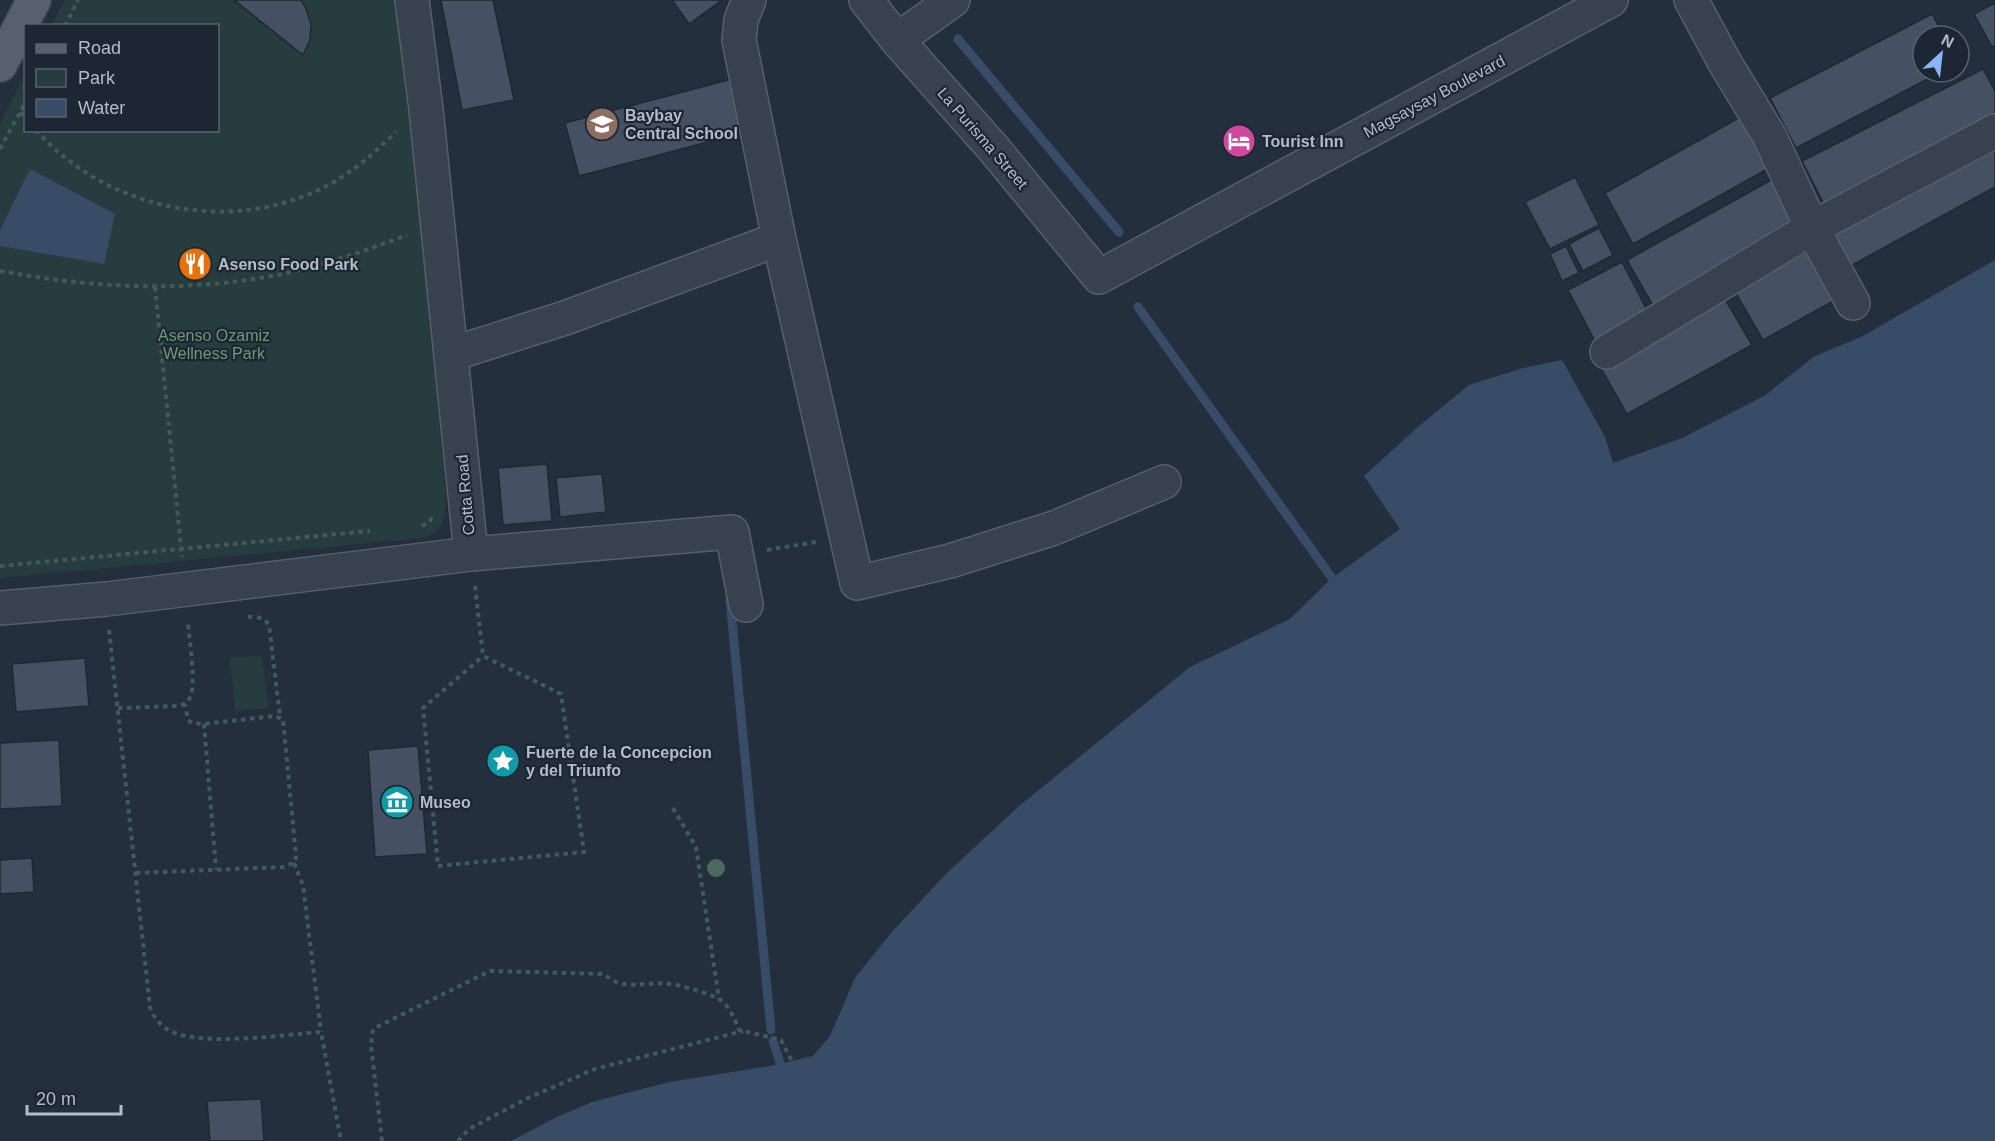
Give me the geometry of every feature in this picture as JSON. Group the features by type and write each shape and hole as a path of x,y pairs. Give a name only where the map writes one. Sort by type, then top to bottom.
{"main road":[{"path":"0,65 34,0"}],"street":[{"name":"Cotta Road","path":"0,608 107,599 471,554 452,354 412,0"},
{"path":"749,0 741,20 740,40 779,239 857,584 950,561 1054,528 1164,482"},
{"name":"La Purisma Street","path":"866,0 897,40 994,149 1099,277"},
{"path":"897,40 953,0"},
{"name":"Magsaysay Boulevard","path":"1099,277 1611,0"},
{"path":"1691,0 1725,63 1770,137 1812,228 1853,303"},
{"path":"1607,352 1812,228 1995,131"},
{"path":"452,354 565,318 779,239"},
{"path":"471,554 732,532 746,605"}],"path":[{"path":"66,24 78,0"},
{"path":"0,149 24,105"},
{"path":"20,112 24,116"},
{"path":"38,132 48,144 82,172 121,192 162,206 206,212 249,210 281,203 332,184 368,159 399,129"},
{"path":"0,271 103,286 208,285 259,278 311,267 409,234 410,246"},
{"path":"155,287 181,549"},
{"path":"419,526 430,521 434,506"},
{"path":"0,566 372,531"},
{"path":"737,556 846,537"},
{"path":"471,554 483,656"},
{"path":"107,599 150,1008 161,1025 177,1034 196,1038 260,1037 321,1032"},
{"path":"240,617 259,618 265,620 269,625 280,717 283,721 296,851 294,863 303,885 321,1032 341,1141"},
{"path":"118,708 184,704 192,694 193,685 188,621 198,620"},
{"path":"483,656 561,694 584,852 438,866 423,708 483,656"},
{"path":"184,704 188,720 192,723 204,724 280,717"},
{"path":"204,724 216,869"},
{"path":"673,808 696,847 719,999 733,1016 739,1030 781,1040 792,1061"},
{"path":"136,873 274,868 294,863"},
{"path":"382,1141 371,1045 373,1029 490,971 604,974 611,981 640,986 670,983 719,999"},
{"path":"458,1141 469,1129 528,1098 595,1069 743,1031"}],"green space":[{"name":"Asenso Ozamiz Wellness Park","path":"65,0 399,0 446,497 444,517 435,533 422,538 0,578 0,124 24,77 24,132 219,132 219,24 52,24"},
{"path":"262,656 268,708 235,711 230,657"}],"water":[{"path":"30,169 115,214 104,264 0,246 0,230"},
{"path":"1995,260 1995,1141 511,1141 592,1102 669,1082 771,1066 813,1056 830,1036 855,978 891,933 946,874 1018,807 1190,667 1290,619 1332,578 1400,529 1364,476 1469,385 1523,368 1562,360 1605,437 1613,463 1682,438 1764,396 1815,356 1861,337"}],"building":[{"path":"234,0 301,0 311,24 310,40 303,55"},
{"path":"441,0 493,0 514,100 462,110"},
{"path":"672,0 722,0 689,24"},
{"path":"1995,3 1995,45 1992,47 1974,14"},
{"path":"1932,14 1937,24 1913,24"},
{"path":"1911,25 1911,84 1918,84 1796,148 1770,98"},
{"path":"1983,69 1995,91 1995,124 1827,210 1802,161 1953,84 1971,84 1971,75"},
{"path":"732,79 746,132 579,176 565,123"},
{"path":"1751,111 1780,162 1633,244 1605,193"},
{"path":"1995,139 1995,187 1843,270 1823,234"},
{"path":"1575,177 1599,225 1550,249 1525,202"},
{"path":"1773,179 1800,227 1655,309 1627,260"},
{"path":"1599,228 1613,255 1583,271 1569,244"},
{"path":"1566,246 1579,273 1562,281 1550,254"},
{"path":"1810,250 1837,299 1763,340 1734,290"},
{"path":"1622,262 1650,316 1596,343 1568,290"},
{"path":"1725,299 1752,345 1627,414 1601,368"},
{"path":"547,464 552,521 503,525 498,468"},
{"path":"602,474 606,512 560,517 556,478"},
{"path":"85,658 89,706 16,712 12,664"},
{"path":"59,740 62,806 0,809 0,743"},
{"name":"Museo","path":"418,746 427,854 375,857 368,750"},
{"path":"32,858 34,892 0,894 0,860"},
{"path":"261,1099 264,1141 210,1141 207,1101"}],"waterway":[{"path":"958,39 1119,232"},
{"path":"1138,307 1332,578"},
{"path":"730,600 771,1030"},
{"path":"773,1041 780,1063"}],"place":[{"name":"Baybay Central School","path":"602,124"},
{"name":"Tourist Inn","path":"1239,141"},
{"name":"Asenso Food Park","path":"195,264"},
{"name":"Fuerte de la Concepcion y del Triunfo","path":"503,761"},
{"name":"Museo","path":"397,802"}]}
